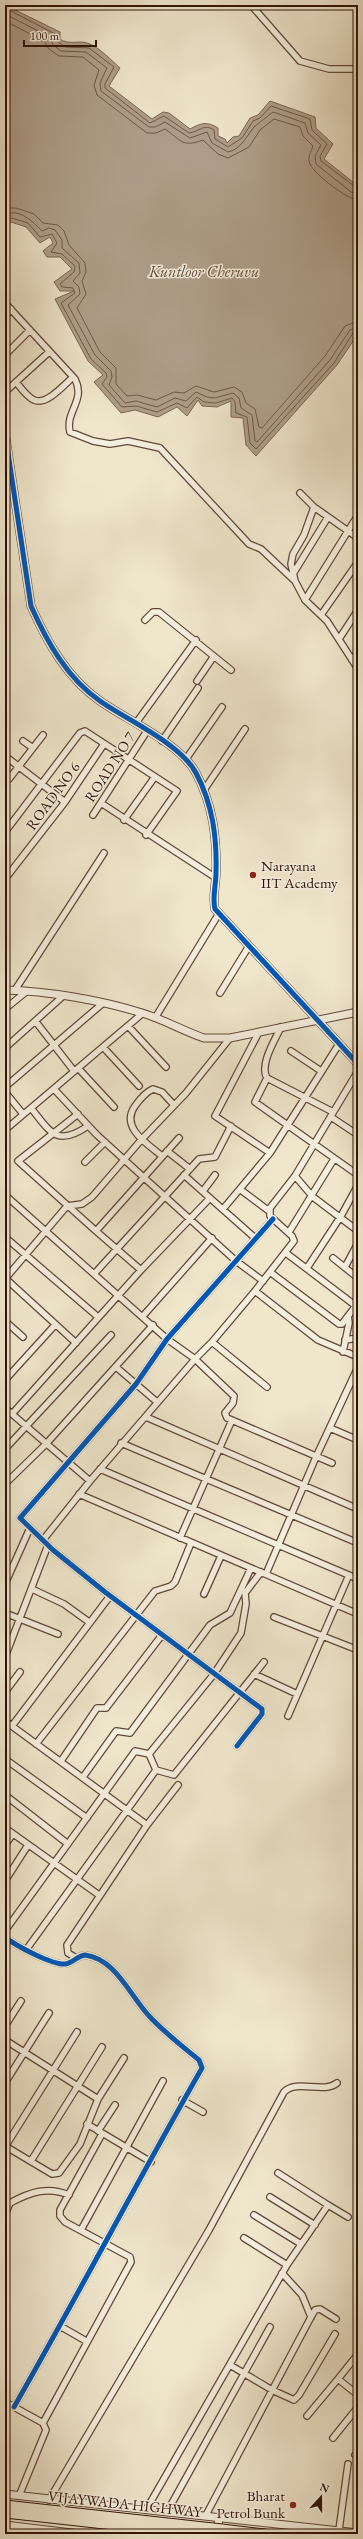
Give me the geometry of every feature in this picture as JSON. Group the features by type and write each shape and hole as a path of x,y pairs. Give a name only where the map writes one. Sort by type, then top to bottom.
{"highway":[{"name":"VIJAYWADA HIGHWAY","path":"5,2505 217,2531 265,2534"},
{"name":"VIJAYWADA HIGHWAY","path":"5,2513 195,2534"}],"street":[{"path":"251,5 300,62 329,69 351,70 355,69 358,63"},
{"path":"5,303 73,377 79,387 79,394 68,423 70,432 92,441 110,444 128,441 160,448 249,544 261,549 295,581"},
{"path":"5,315 11,309"},
{"path":"5,355 30,330"},
{"path":"5,392 49,352"},
{"path":"16,382 32,400 40,401 54,394 73,377"},
{"path":"6,437 31,606 56,654 82,687 100,701 136,723 186,759 196,773 204,790 216,832 216,878 213,901 218,915 249,946 358,1064"},
{"path":"300,493 314,507 358,538"},
{"path":"314,507 304,535 293,554 291,564 293,574 305,600 321,615 339,639 358,669"},
{"path":"305,600 347,530 358,515"},
{"path":"293,574 328,517"},
{"path":"321,615 358,562"},
{"path":"339,639 358,610"},
{"path":"145,620 153,612 159,612 196,640 231,670"},
{"path":"136,723 196,640"},
{"path":"352,660 358,652"},
{"path":"196,681 214,656"},
{"path":"162,741 198,688"},
{"path":"186,759 222,707"},
{"path":"204,790 245,729"},
{"name":"ROAD NO 7","path":"93,815 147,731"},
{"path":"5,832 82,732 87,732 154,778 176,790 176,793 146,835"},
{"path":"9,779 43,735"},
{"path":"23,741 33,748"},
{"name":"ROAD NO 6","path":"5,878 65,802 104,744"},
{"path":"6,758 65,802"},
{"path":"124,820 154,778"},
{"path":"100,804 146,835 216,878"},
{"path":"15,990 104,853"},
{"path":"155,1018 218,915"},
{"path":"220,993 249,946"},
{"path":"5,990 27,991 102,1004 143,1013 204,1038 230,1038 358,1012"},
{"path":"5,1009 27,991"},
{"path":"5,1048 36,1022 62,997"},
{"path":"5,1087 102,1004"},
{"path":"5,1130 143,1013"},
{"path":"36,1022 54,1046 76,1070 114,1107"},
{"path":"128,1026 166,1067"},
{"path":"281,1028 263,1070 267,1078 306,1098 332,1114 358,1135"},
{"path":"259,1032 215,1116 270,1153"},
{"path":"76,1343 5,1278 67,1206 82,1204 92,1197 125,1160 142,1138 174,1105 230,1038"},
{"path":"223,1209 241,1190 270,1153 339,1044"},
{"path":"103,1047 140,1086"},
{"path":"291,1051 321,1071"},
{"path":"269,1211 295,1176 358,1072"},
{"path":"267,1078 255,1102 358,1175"},
{"path":"54,1089 88,1126 143,1177 191,1218 236,1261 263,1281"},
{"path":"162,1156 142,1138 129,1119 137,1102 153,1089 162,1092 174,1105"},
{"path":"5,1092 23,1114"},
{"path":"30,1108 53,1135 66,1138 88,1126"},
{"path":"78,1114 18,1161 96,1232 117,1248 141,1270"},
{"path":"95,1273 164,1195 199,1159 215,1157 231,1126"},
{"path":"96,1232 179,1138"},
{"path":"85,1162 105,1142"},
{"path":"167,1151 190,1169"},
{"path":"289,1232 334,1159"},
{"path":"184,1175 255,1238"},
{"path":"203,1191 214,1175"},
{"path":"295,1176 311,1195 341,1216 358,1231"},
{"path":"306,1268 341,1216 358,1185"},
{"path":"43,1540 121,1443 146,1417 256,1291 294,1241 289,1232 273,1219 269,1211 241,1190"},
{"path":"5,1195 120,1295 167,1339 195,1360 234,1396 233,1403 225,1415 232,1420 332,1463"},
{"path":"12,1414 141,1270 210,1198"},
{"path":"237,1746 263,1712 110,1596 20,1520 21,1516 136,1384 167,1339 273,1219"},
{"path":"5,1237 98,1317"},
{"path":"143,1316 212,1238"},
{"path":"345,1267 358,1243"},
{"path":"270,1272 339,1324 348,1316 357,1304 286,1253"},
{"path":"333,1258 358,1278"},
{"path":"256,1291 318,1340 343,1352 358,1357"},
{"path":"343,1352 349,1323 348,1316"},
{"path":"5,1321 23,1337"},
{"path":"5,1380 55,1325"},
{"path":"5,1484 46,1444 153,1325"},
{"path":"5,1449 111,1335"},
{"path":"345,1340 358,1338"},
{"path":"212,1342 267,1387"},
{"path":"116,1366 158,1402"},
{"path":"234,1603 263,1573 279,1545 316,1457 358,1367"},
{"path":"5,1408 67,1463 90,1481"},
{"path":"146,1417 304,1487 358,1509"},
{"path":"180,1538 232,1420"},
{"path":"330,1428 358,1440"},
{"path":"121,1443 358,1543"},
{"path":"100,1469 358,1579"},
{"path":"79,1494 358,1614"},
{"path":"5,1584 30,1528"},
{"path":"36,1744 157,1589 171,1586 175,1582 191,1543"},
{"path":"5,1657 48,1545"},
{"path":"204,1594 221,1556"},
{"path":"83,1777 116,1731 130,1733 187,1654 210,1625 227,1617 251,1568"},
{"path":"288,1716 349,1575"},
{"path":"32,1589 64,1604 89,1622"},
{"path":"150,1754 214,1674 241,1633 245,1593"},
{"path":"12,1726 110,1596"},
{"path":"5,1613 58,1634"},
{"path":"274,1617 358,1650"},
{"path":"61,1761 97,1708 106,1708 162,1635"},
{"path":"156,1770 174,1775 264,1662"},
{"path":"5,1692 20,1672"},
{"path":"254,1674 297,1694"},
{"path":"5,1721 147,1825"},
{"path":"5,1931 135,1751 150,1754"},
{"path":"150,1754 156,1770"},
{"path":"5,1760 87,1818"},
{"path":"26,1950 156,1770"},
{"path":"76,1958 68,1953 66,1948 99,1895 147,1825 178,1786"},
{"path":"5,1795 68,1844"},
{"path":"5,1828 53,1864 99,1895"},
{"path":"5,1845 13,1834"},
{"path":"5,1881 28,1845"},
{"path":"5,1938 26,1950 61,1964 68,1963 85,1955 102,1960 118,1975 150,2017 199,2060 202,2068 182,2100 151,2162 106,2244 14,2406"},
{"path":"5,2026 21,2001"},
{"path":"5,2083 49,2013"},
{"path":"77,2032 5,2146 52,2174 59,2173 80,2144 98,2099 124,2058"},
{"path":"5,2040 98,2099"},
{"path":"31,2161 102,2047"},
{"path":"81,2230 163,2081"},
{"path":"49,2500 209,2230 284,2092 294,2088 328,2088 337,2083"},
{"path":"182,2100 203,2112"},
{"path":"42,2423 131,2262 130,2257 64,2222 60,2216 60,2210 115,2105"},
{"path":"87,2124 151,2162"},
{"path":"278,2172 348,2217"},
{"path":"5,2214 10,2203 28,2195 51,2189 69,2195"},
{"path":"270,2197 315,2225"},
{"path":"146,2510 286,2265 328,2205"},
{"path":"254,2215 301,2244"},
{"path":"244,2238 286,2265"},
{"path":"282,2273 302,2295 311,2317"},
{"path":"206,2515 315,2310 320,2309 336,2319"},
{"path":"60,2326 86,2341"},
{"path":"167,2512 246,2374 270,2327"},
{"path":"230,2365 291,2400 296,2398 335,2334"},
{"path":"307,2416 358,2354"},
{"path":"338,2379 358,2395"},
{"path":"5,2402 42,2423 46,2434 19,2496"},
{"path":"333,2438 358,2407"},
{"path":"339,2530 348,2464"},
{"path":"5,2494 358,2533"},
{"path":"217,2531 219,2517"},
{"path":"5,2525 32,2531 80,2534"}],"water":[{"name":"Kuntloor Cheruvu","path":"5,5 60,32 60,39 63,41 90,44 102,52 120,68 109,86 152,119 163,112 169,113 190,129 201,124 211,124 218,128 218,136 225,139 227,143 233,137 239,136 250,118 258,115 270,101 315,117 316,128 333,144 324,159 358,186 358,334 337,365 256,456 246,445 243,418 231,417 231,401 217,407 202,406 198,400 187,416 177,407 158,417 135,410 121,413 94,382 103,375 88,361 55,299 74,291 60,291 54,282 72,269 60,257 47,257 43,251 53,243 50,237 40,243 26,227 11,222 5,227"}],"cycle path":[{"path":"5,433 31,606 51,646 68,670 88,692 166,742 189,762 202,785 213,822 216,847 215,909 358,1064"},
{"path":"237,1746 262,1714 262,1709 105,1592 53,1550 20,1518 136,1384 167,1339 273,1219"},
{"path":"5,1937 34,1954 59,1963 65,1964 85,1955 96,1958 105,1963 122,1980 150,2017 199,2060 202,2068 14,2407"}],"place":[{"name":"Narayana IIT Academy","path":"253,875"},
{"name":"Bharat Petrol Bunk","path":"293,2505"}]}
